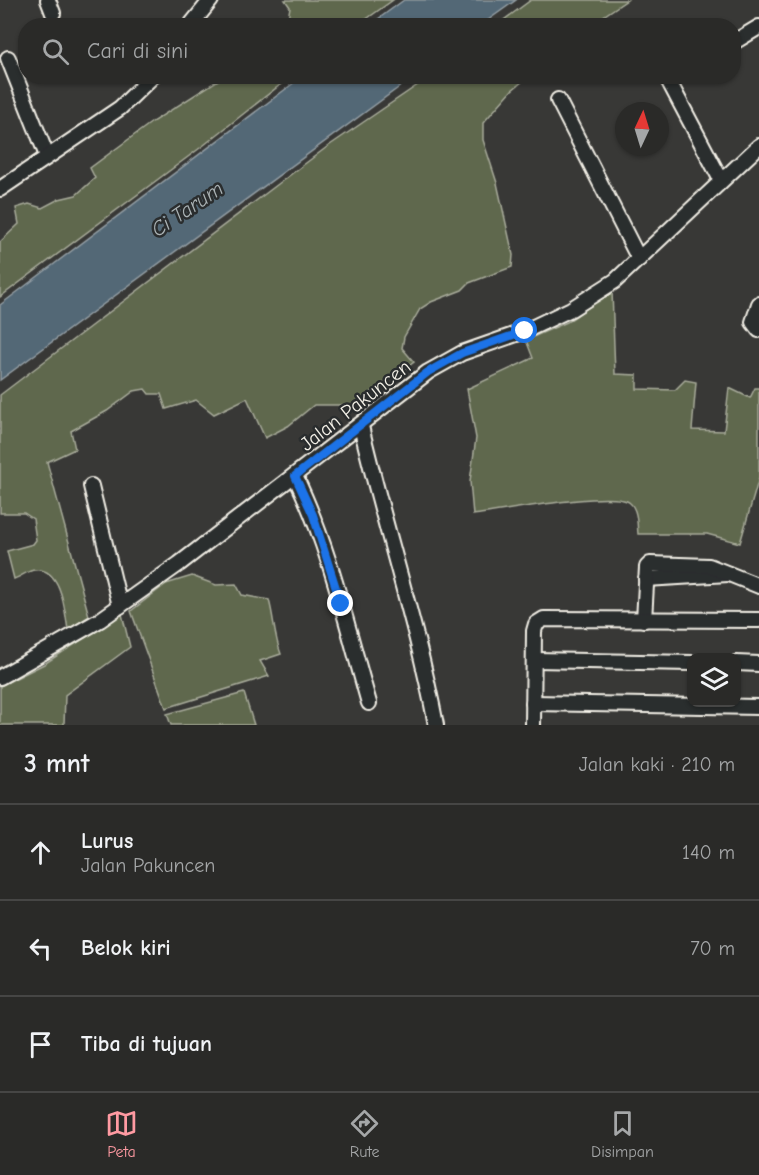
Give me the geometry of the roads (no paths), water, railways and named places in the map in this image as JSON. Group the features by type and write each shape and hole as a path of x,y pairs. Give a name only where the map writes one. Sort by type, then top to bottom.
{"street":[{"path":"196,18 211,0"},
{"path":"741,38 759,27"},
{"path":"8,58 18,83"},
{"path":"18,84 47,156"},
{"path":"0,189 120,108 145,84"},
{"path":"670,84 721,180"},
{"path":"558,100 639,259"},
{"name":"Jalan Pakuncen","path":"0,677 55,647 120,606 361,426 428,372 462,353 525,331 571,309 615,280 759,146"},
{"path":"759,304 753,322 759,330"},
{"path":"361,426 383,518 427,680 436,725"},
{"path":"295,476 313,515 327,557 369,703"},
{"path":"91,486 120,606"},
{"path":"644,620 647,567 656,562 709,566 759,586"},
{"path":"533,725 534,631 536,624 544,618 759,620"},
{"path":"535,660 687,663"},
{"path":"741,663 759,664"},
{"path":"533,703 759,707"}],"water":[{"path":"404,0 516,0 491,18 380,18"},
{"name":"Ci Tarum","path":"292,84 403,84 0,380 0,305"}]}
